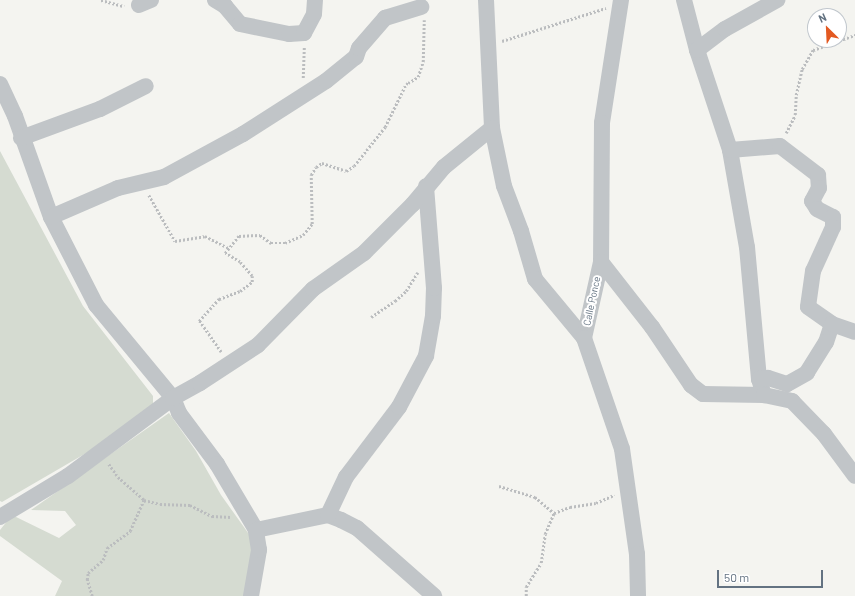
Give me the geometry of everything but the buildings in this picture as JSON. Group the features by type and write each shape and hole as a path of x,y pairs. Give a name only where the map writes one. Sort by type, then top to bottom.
{"street":[{"path":"215,0 225,6 240,24 289,34 304,33 314,14 315,0"},
{"path":"486,0 492,128 504,186 522,231 535,279 584,338"},
{"path":"684,0 697,50 730,150 747,247 759,379 764,395"},
{"path":"697,50 726,29 772,1"},
{"name":"Calle Ponce","path":"620,2 602,123 601,262 584,338 622,449 637,554 638,596"},
{"path":"51,217 118,188 164,177 243,134 299,100 356,57 359,48 385,18 421,8"},
{"path":"21,138 100,109 146,86"},
{"path":"1,87 15,116 21,138 51,217 96,305 173,398 179,413 234,490 245,515 256,530 259,550 251,596"},
{"path":"0,517 99,455 173,398 258,345 313,288 364,253 413,204 426,186 444,167 492,128"},
{"path":"730,150 780,146 818,175 819,188 812,201 817,209 833,217 834,227 813,271 808,307 832,324 855,332"},
{"path":"328,515 346,477 399,407 426,356 433,316 431,251 426,186"},
{"path":"601,262 652,327 691,384 703,394 764,395 792,401 824,434 855,476"},
{"path":"759,379 768,378 787,384 807,373 826,342 832,324"},
{"path":"256,530 328,515 357,528 434,596"}],"path":[{"path":"101,0 129,7 145,3"},
{"path":"488,42 507,40 620,2"},
{"path":"230,363 199,321 219,299 240,291 252,282 252,276 240,262 225,253 239,236 260,235 271,243 286,243 303,235 312,224 311,175 316,167 322,163 346,171 354,166 385,127 406,84 418,77 423,62 424,18 421,8"},
{"path":"299,100 303,77 304,33"},
{"path":"780,146 795,114 796,95 802,69 814,50 855,35"},
{"path":"406,84 410,82"},
{"path":"142,182 175,241 205,236 229,248"},
{"path":"371,317 406,291 431,251"},
{"path":"99,455 118,478 144,500 160,504 190,505 212,516 245,515"},
{"path":"499,486 535,498 554,513"},
{"path":"526,596 526,587 541,563 545,534 554,513 570,507 596,503 628,489"},
{"path":"92,596 86,580 88,574 103,560 112,543 130,531 144,500"}],"shaded area":[{"path":"0,151 83,306 153,396 153,406 88,452 2,502 0,501"},
{"path":"169,413 196,451 221,495 251,537 251,596 55,596 62,581 0,536 0,530 12,515 59,538 76,525 65,511 31,510"}]}
